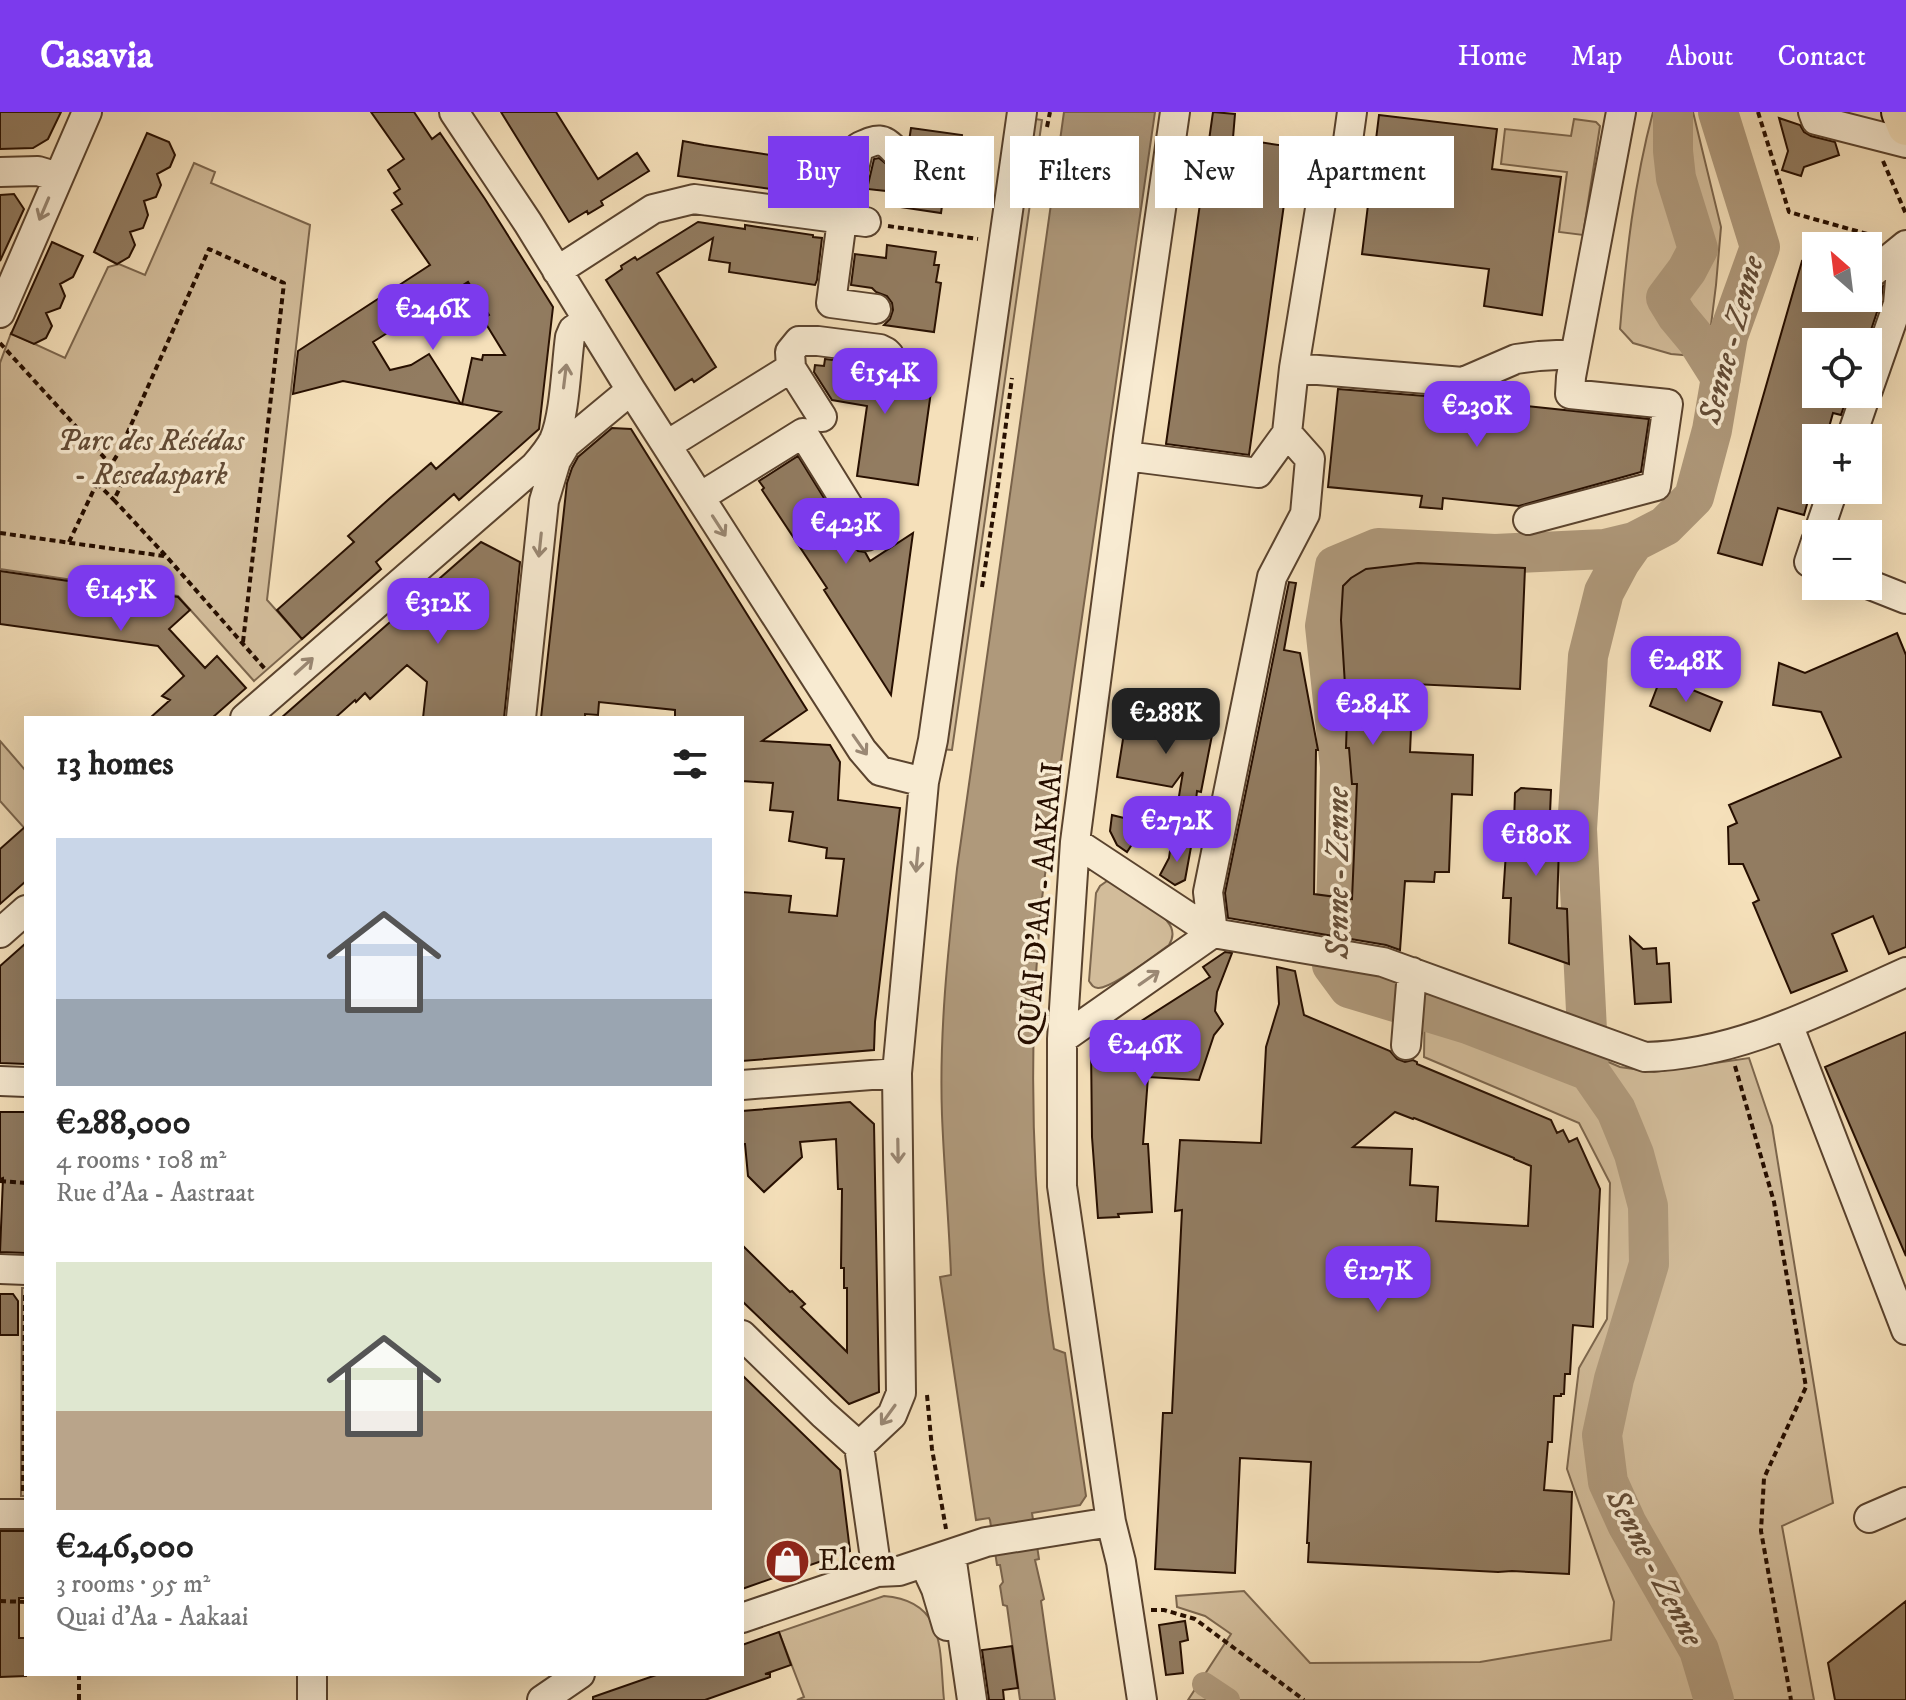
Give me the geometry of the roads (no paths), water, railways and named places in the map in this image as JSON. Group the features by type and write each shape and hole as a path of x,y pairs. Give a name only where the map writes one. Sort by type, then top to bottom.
{"main road":[{"path":"1900,112 1906,127"}],"street":[{"path":"0,313 87,112"},
{"path":"454,112 862,750 880,771 924,782"},
{"path":"859,1446 892,1415 901,1393 897,1073 924,782 1022,112"},
{"name":"QUAI D'AA - AAKAAI","path":"1142,1700 1121,1562 1099,1524 1062,1186 1062,1039 1075,842 1175,112"},
{"path":"1126,456 1258,473 1287,433 1294,368 1326,172 1346,155 1352,112"},
{"path":"1528,520 1656,486 1668,404 1570,394 1621,112"},
{"path":"1813,112 1816,120 1906,143"},
{"path":"876,309 831,303 854,221 859,147 874,140 885,142"},
{"path":"0,172 38,171 58,177"},
{"path":"557,271 653,209 694,199 854,221"},
{"path":"1882,264 1904,246"},
{"path":"1882,349 1898,304 1904,246"},
{"path":"521,716 544,501 560,442 570,337 573,330 588,320"},
{"path":"822,417 791,368 790,352 799,341 880,349 889,355 889,363"},
{"path":"1294,368 1463,382 1516,359 1539,356 1573,366"},
{"path":"667,445 791,368"},
{"path":"247,716 547,453 631,390"},
{"path":"700,497 803,433 867,536"},
{"path":"1213,933 1208,892 1272,577 1305,514 1310,459 1287,433"},
{"path":"517,482 544,501"},
{"path":"1882,590 1906,599"},
{"path":"1075,842 1213,933 1383,962 1411,982 1511,1007 1645,1057 1690,1053 1728,1045 1788,1024 1906,972"},
{"path":"0,933 24,912"},
{"path":"1062,1039 1213,933"},
{"path":"1406,1045 1411,982"},
{"path":"1788,1024 1906,1330"},
{"path":"744,1085 897,1073"},
{"path":"0,1081 24,1082"},
{"path":"0,1269 24,1270"},
{"path":"744,1337 859,1446 877,1572"},
{"path":"1869,1518 1906,1502"},
{"path":"744,1617 877,1572 899,1571 986,1542 1099,1524"},
{"path":"937,1559 964,1691"},
{"path":"312,1676 312,1700"},
{"path":"540,1700 546,1676"},
{"path":"540,1700 577,1676"}],"waterway":[{"path":"1673,112 1676,178 1698,249 1666,298 1721,378"},
{"name":"Senne - Zenne","path":"1714,1700 1699,1650 1627,1524 1608,1482 1602,1435 1614,1379 1649,1264 1648,1206 1634,1154 1616,1110 1589,1071 1577,829 1588,656 1604,592 1634,542 1665,526 1694,497 1712,430 1728,336 1760,247 1718,112"},
{"name":"Senne - Zenne","path":"1589,1071 1468,1024 1349,988 1332,965 1340,767 1325,626 1335,566 1378,548 1495,554 1605,549 1634,542"},
{"path":"1204,1684 1228,1700"}],"place":[{"name":"Elcem","path":"787,1561"}],"park label":[{"name":"Parc des Résédas - Resedaspark","path":"151,458"}]}
